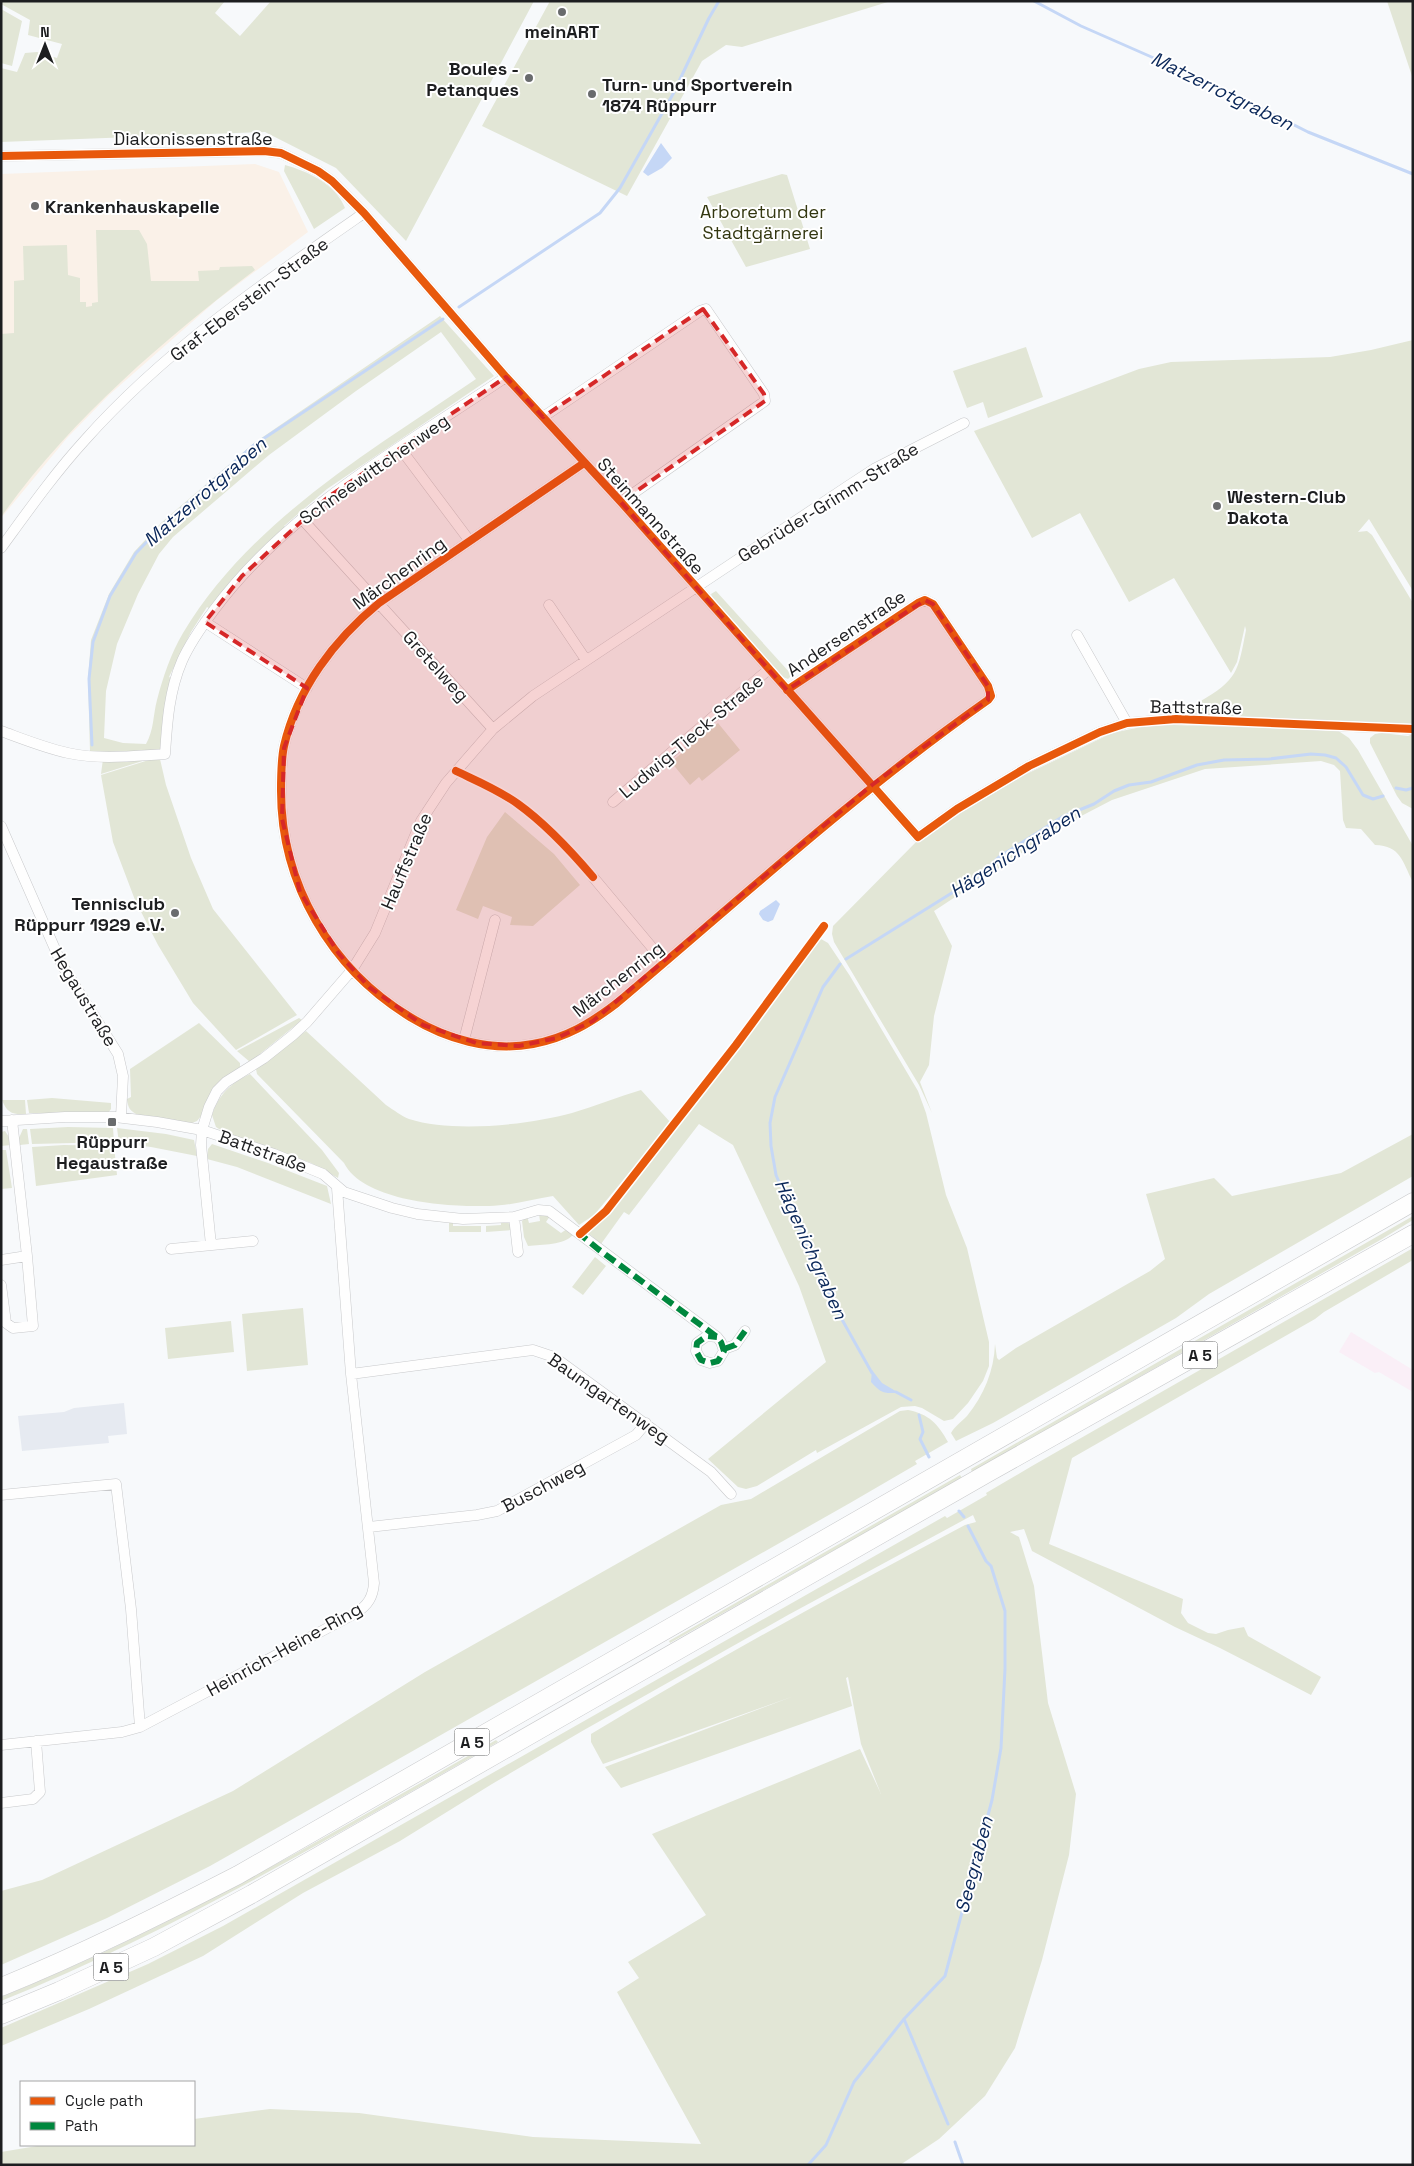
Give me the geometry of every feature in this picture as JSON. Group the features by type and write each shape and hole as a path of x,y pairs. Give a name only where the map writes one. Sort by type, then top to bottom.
{"highway":[{"name":"A 5","path":"1,1987 113,1938 244,1872 1413,1202"},
{"name":"A 5","path":"1,2015 59,1991 154,1947 252,1894 986,1474 1413,1234"}],"street":[{"name":"Diakonissenstraße","path":"1,156 253,150 281,153 306,164 332,181 364,213"},
{"name":"Steinmannstraße","path":"364,213 506,378 621,502 694,587 918,837"},
{"name":"Graf-Eberstein-Straße","path":"1,548 39,496 82,444 153,373 246,296 364,213"},
{"path":"543,417 700,311 706,310 709,312 764,394 765,402 621,502"},
{"name":"Schneewittchenweg","path":"1,731 43,747 70,754 95,757 165,754 172,689 182,661 205,622 242,576 328,497 506,378"},
{"name":"Gebrüder-Grimm-Straße","path":"694,587 874,469 964,423"},
{"path":"400,448 469,540"},
{"name":"Märchenring","path":"584,463 378,603 339,641 307,688 294,717 284,748 281,800 284,837 294,874 308,907 324,935 352,970 400,1010 434,1030 464,1040 496,1046 519,1046 569,1034 593,1021 665,963 872,786"},
{"name":"Gretelweg","path":"302,519 493,729"},
{"name":"Hauffstraße","path":"211,1246 201,1160 202,1130 217,1091 226,1082 264,1058 293,1035 307,1022 352,970 375,933 421,821 446,783 493,729 520,705 694,587"},
{"name":"Andersenstraße","path":"787,690 918,603 925,600 933,604 988,686 991,696 872,786"},
{"path":"549,605 586,660"},
{"path":"205,622 307,688"},
{"path":"1077,635 1126,723"},
{"name":"Ludwig-Tieck-Straße","path":"613,802 768,670"},
{"name":"Battstraße","path":"918,837 957,809 1029,766 1100,732 1126,723 1176,719 1413,730"},
{"name":"Hegaustraße","path":"1,826 62,965 118,1054 123,1076 121,1117"},
{"path":"592,877 665,963"},
{"path":"464,1040 495,920"},
{"name":"Battstraße","path":"4,1120 121,1117 202,1130 233,1139 313,1169 331,1180 337,1188 353,1196 374,1204 417,1214 463,1219 514,1217 538,1210 549,1211 717,1338"},
{"path":"1,1285 6,1323 13,1328 33,1326 27,1256 4,1120"},
{"name":"Heinrich-Heine-Ring","path":"1,1745 122,1732 140,1727 364,1608 373,1594 374,1583 369,1527 351,1374 337,1188"},
{"path":"514,1217 518,1252"},
{"path":"171,1250 253,1241"},
{"path":"1,1260 27,1256"},
{"path":"724,1350 735,1345 745,1331"},
{"path":"707,1336 717,1338 724,1350 721,1358 714,1363 706,1363 698,1357 696,1347 700,1340 707,1336"},
{"name":"Baumgartenweg","path":"351,1374 533,1350 541,1352 554,1357 646,1423 711,1472 730,1494"},
{"name":"Buschweg","path":"369,1527 497,1511 636,1435 646,1423"},
{"path":"1,1494 116,1484 131,1609 140,1727"},
{"path":"1,1803 33,1799 40,1792 36,1741"}],"highlighted area":[{"path":"703,309 764,394 765,401 621,502 787,690 925,600 933,604 988,686 988,700 872,785 593,1021 557,1038 519,1046 476,1043 423,1025 369,987 339,954 300,892 282,819 284,748 307,688 205,622 242,576 328,497 506,377 543,417"}],"shaded area":[{"path":"255,164 279,172 308,232 217,300 109,395 67,438 1,518 1,174"},
{"path":"1351,1332 1413,1370 1413,1392 1339,1352"},
{"path":"124,1403 127,1434 108,1436 109,1443 22,1451 18,1416 64,1412 74,1408"}],"green space":[{"path":"1,1 225,1 215,13 240,36 271,1 534,1 406,241 336,168 265,132 1,142 1,68 17,72 25,53 37,52 57,58 62,44 28,35 30,20 1,4"},
{"name":"Turn- und Sportverein 1874 Rüppurr","path":"550,1 891,1 742,47 726,45 702,61 627,196 482,126"},
{"path":"1387,1 1413,1 1413,79"},
{"path":"1,9 22,21 12,66 1,63"},
{"path":"285,165 311,175 328,185 341,200 345,208 314,229 284,171"},
{"name":"Arboretum der Stadtgärnerei","path":"782,174 787,175 810,249 746,267 707,197"},
{"path":"96,230 139,230 147,244 151,281 199,281 198,271 219,270 220,267 252,266 255,270 152,354 87,415 56,448 1,517 1,334 14,333 14,281 24,280 23,246 67,245 68,275 80,278 80,302 86,302 86,307 92,306 92,303 98,302"},
{"path":"440,316 494,376 327,489 284,526 286,528 210,609 207,607 191,632 169,677 173,679 160,751 90,752 88,679 91,640 109,594 134,552 161,523 254,443","holes":["441,332 476,379 355,461 278,522 243,556 211,593 183,633 171,657 162,683 151,733 146,744 123,743 104,738 106,691 117,644 138,594 159,554 173,537 269,455"]},
{"path":"1413,340 1413,591 1369,519 1358,532 1367,531 1372,535 1413,603 1413,725 1175,714 1212,694 1229,680 1238,665 1241,655 1246,630 1245,626 1237,662 1231,673 1174,578 1129,602 1080,513 1032,538 974,431 1139,369 1171,362 1330,357"},
{"path":"1026,347 1043,397 988,418 983,402 967,408 953,371"},
{"path":"716,591 791,674 788,679 783,677 713,599 711,594"},
{"path":"718,723 740,750 702,781 699,777 690,785 671,762"},
{"path":"1174,725 1337,730 1349,738 1358,750 1413,846 1413,882 1403,861 1396,852 1384,846 1375,845 1361,829 1346,828 1343,820 1340,771 1334,765 1321,761 1205,769 1112,800 1064,825 934,911 952,946 934,1016 929,1065 920,1082 932,1113 919,1085 834,942 833,926 919,839 1012,781 1112,733 1146,726"},
{"path":"1375,734 1408,736 1413,734 1413,809 1402,803 1397,796 1370,743 1370,738"},
{"path":"103,759 149,759 101,774"},
{"name":"Tennisclub Rüppurr 1929 e.V.","path":"152,759 160,759 166,785 191,858 213,909 297,1015 236,1050 193,1003 158,945 135,900 113,842 101,775"},
{"path":"505,812 554,854 580,885 533,926 510,925 512,917 483,906 478,919 456,910 487,837"},
{"path":"821,939 828,943 850,976 918,1091 926,1113 946,1195 967,1248 989,1342 989,1366 983,1381 968,1403 953,1419 944,1421 915,1406 901,1407 817,1453 816,1450 757,1486 746,1489 738,1487 708,1459 826,1362 799,1286 733,1145 699,1124 629,1215 624,1212 601,1244 587,1232 609,1212"},
{"path":"299,1018 302,1020 250,1062 237,1051"},
{"path":"199,1023 240,1063 240,1069 197,1121 192,1123 138,1115 133,1112 129,1107 127,1099 131,1097 130,1069"},
{"path":"306,1031 386,1105 409,1119 447,1126 513,1124 572,1113 641,1090 671,1123 594,1215 579,1225 553,1196 497,1206 452,1205 409,1200 369,1186 354,1176 344,1163 257,1074 256,1069"},
{"path":"250,1074 322,1150 339,1173 338,1178 311,1163 222,1131 216,1127 212,1115 218,1101 231,1085"},
{"path":"52,1098 111,1103 111,1109 108,1113 29,1113 27,1100"},
{"path":"2,1100 25,1100 26,1114 11,1112 6,1108"},
{"path":"68,1127 113,1128 114,1142 32,1144 30,1129"},
{"path":"117,1128 166,1134 194,1140 197,1156 119,1143"},
{"path":"23,1129 27,1129 29,1144 20,1145 19,1138"},
{"path":"5,1131 11,1145 1,1146 1,1132"},
{"path":"1413,1134 1413,1176 1209,1294 1176,1318 993,1423 956,1441 951,1433 967,1416 983,1391 993,1364 995,1344 999,1360 1016,1348 1150,1271 1165,1259 1146,1194 1214,1178 1232,1196 1341,1173"},
{"path":"212,1144 327,1186 331,1204 237,1167 207,1159 208,1149"},
{"path":"64,1145 114,1146 117,1175 36,1186 32,1147"},
{"path":"1,1150 6,1150 12,1188 1,1189"},
{"path":"539,1214 550,1216 546,1222 561,1233 567,1229 574,1234 559,1243 528,1246 524,1237 522,1221 527,1216 529,1223 540,1221"},
{"path":"1413,1216 1413,1220 1382,1239 972,1472 971,1469"},
{"path":"501,1222 509,1223 513,1230 486,1232 486,1226 501,1225"},
{"path":"449,1223 453,1223 453,1226 481,1226 481,1232 449,1232"},
{"path":"1413,1248 1413,1260 1315,1319 1072,1458 1049,1544 1183,1599 1181,1613 1188,1623 1208,1633 1216,1634 1244,1627 1248,1636 1321,1677 1311,1695 1175,1627 1032,1551 1024,1529 1010,1532 1019,1537 1034,1586 1048,1703 1076,1794 1069,1855 1042,1960 1015,2048 985,2096 939,2139 900,2165 1,2165 1,2152 37,2146 195,2146 195,2119 270,2109 359,2113 533,2137 701,2144 617,1992 639,1978 628,1962 706,1915 652,1834 860,1749 881,1794 861,1744 848,1677 846,1678 852,1706 621,1788 605,1767 794,1696 603,1764 591,1742 591,1734 824,1601 965,1525 976,1522 973,1515 788,1615 584,1730 400,1841 303,1893 203,1956 89,2009 1,2046 1,2028 148,1964 223,1926 945,1516 947,1518 1032,1466"},
{"path":"595,1257 606,1266 583,1295 572,1287"},
{"path":"303,1308 308,1365 247,1371 242,1314"},
{"path":"231,1321 234,1352 168,1359 165,1328"},
{"path":"908,1410 922,1414 932,1421 948,1442 915,1461 917,1464 850,1503 210,1866 107,1918 1,1965 1,1891 42,1880 233,1791 425,1672 721,1505 751,1499 900,1411"},
{"path":"960,1475 962,1478 670,1643 669,1641"},
{"path":"496,1740 498,1742 254,1880 130,1944 1,2001 1,1997 129,1940 253,1877"}],"water":[{"path":"661,143 672,158 662,168 648,176 643,172"},
{"path":"776,900 780,904 773,920 768,922 763,920 759,914 760,911"},
{"path":"872,1370 882,1383 899,1393 880,1391 871,1382"}],"waterway":[{"name":"Matzerrotgraben","path":"459,307 600,213 620,188 673,94 719,1"},
{"name":"Matzerrotgraben","path":"1034,1 1081,26 1213,84 1308,132 1413,174"},
{"name":"Matzerrotgraben","path":"92,745 89,679 93,642 110,596 136,553 165,523 254,445 443,319"},
{"name":"Hägenichgraben","path":"846,959 979,876 999,857 1062,817 1094,804 1114,791 1129,785 1151,782 1197,765 1224,760 1269,759 1311,754 1336,758 1346,767 1363,795 1373,799 1383,796"},
{"path":"1396,788 1406,790 1413,788"},
{"name":"Hägenichgraben","path":"840,964 823,987 775,1097 770,1123 771,1146 776,1175 815,1265 840,1316 872,1373"},
{"name":"Hägenichgraben","path":"896,1392 911,1400"},
{"path":"919,1415 923,1432 920,1439 929,1457"},
{"path":"959,1511 964,1517"},
{"name":"Seegraben","path":"808,2165 826,2145 854,2082 904,2019 945,1976 992,1800 1001,1748 1005,1669 1005,1611 991,1566 986,1561 968,1526"},
{"path":"904,2019 948,2124"},
{"path":"955,2142 963,2165"}],"marked path":[{"path":"583,1232 580,1234 598,1249 717,1337 724,1351 718,1361 710,1363 701,1360 696,1351 697,1343 707,1336 717,1337"},
{"path":"724,1349 735,1345 745,1331"}],"cycle path":[{"path":"1,156 264,151 281,153 318,171 332,181 364,213 506,377 621,502 918,837 957,809 1029,766 1100,732 1127,723 1176,719 1413,729"},
{"path":"584,463 379,603 333,649 308,685 298,705 284,746 281,768 283,825 290,859 301,891 316,921 334,949 357,975 382,997 410,1017 438,1032 469,1042 485,1045 517,1046 533,1044 567,1034 598,1017 617,1003 845,809 991,696 988,686 933,604 925,600 787,690"},
{"path":"456,771 488,786 518,804 557,838 593,877"},
{"path":"580,1234 606,1211 736,1045 824,926"}],"place":[{"name":"meinART","path":"562,12"},
{"name":"Boules - Petanques","path":"529,78"},
{"name":"Turn- und Sportverein 1874 Rüppurr","path":"592,94"},
{"name":"Krankenhauskapelle","path":"35,206"},
{"name":"Western-Club Dakota","path":"1217,506"},
{"name":"Tennisclub Rüppurr 1929 e.V.","path":"175,913"},
{"name":"Rüppurr Hegaustraße","path":"112,1122"}]}
